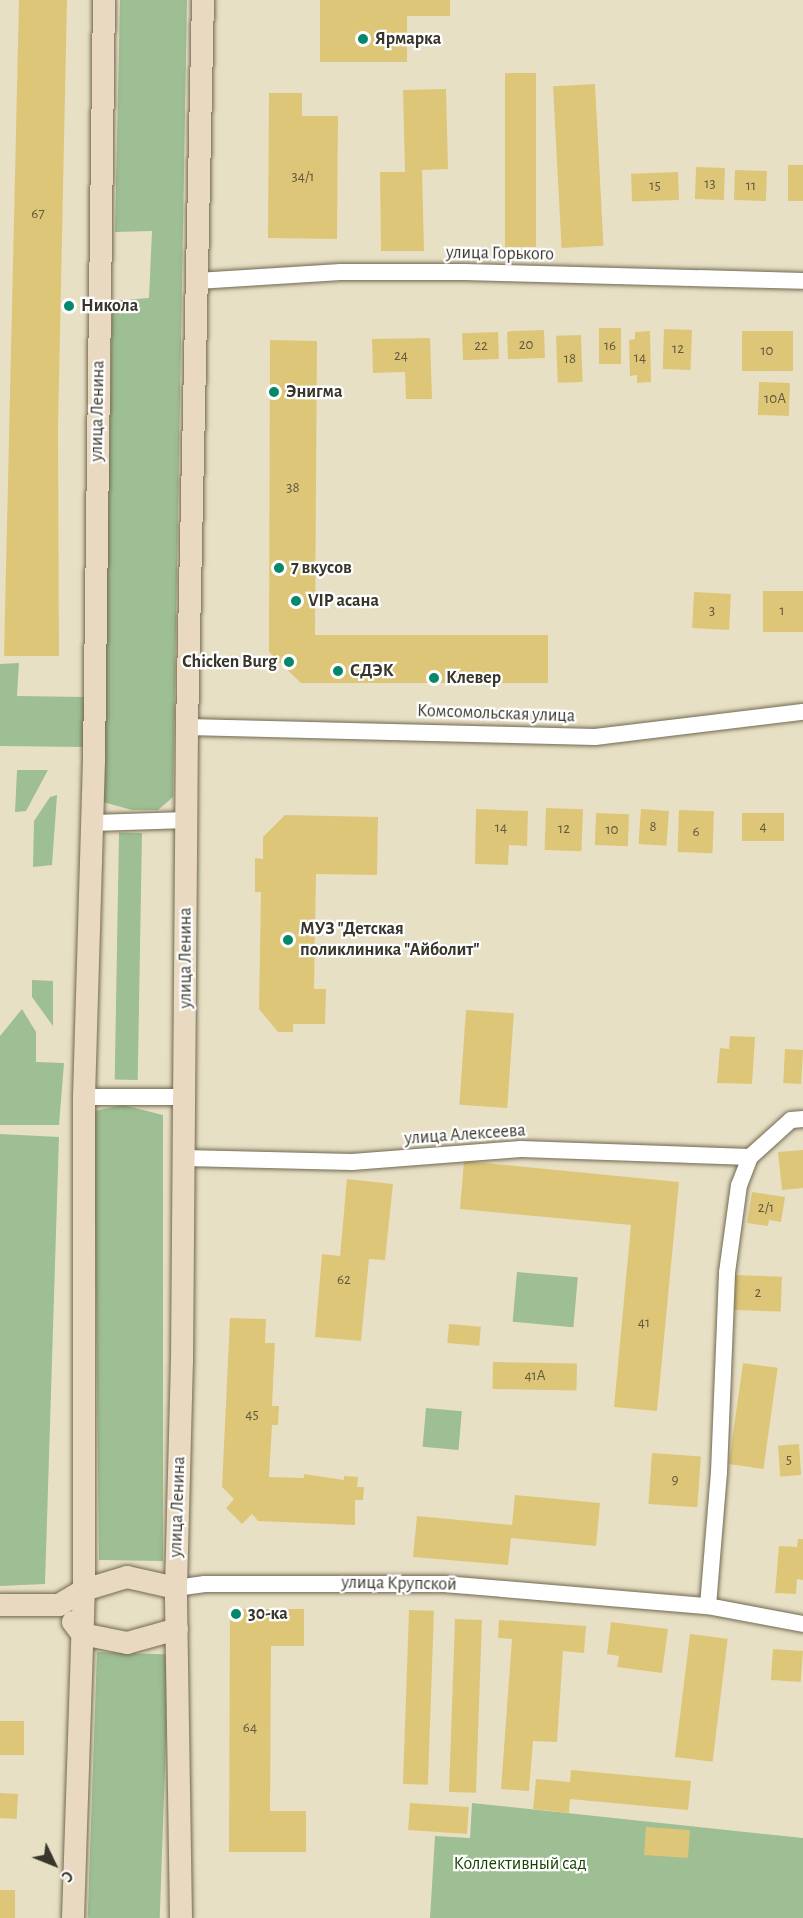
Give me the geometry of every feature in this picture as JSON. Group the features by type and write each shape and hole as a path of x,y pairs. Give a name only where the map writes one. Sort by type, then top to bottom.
{"main road":[{"name":"улица Ленина","path":"73,1918 84,1590 84,1097 93,823 104,0"},
{"name":"улица Ленина","path":"181,1918 176,1588 187,727 203,0"},
{"name":"улица Крупской","path":"59,1605 84,1590 127,1577 176,1588"},
{"path":"0,1605 59,1605 82,1634 127,1643 177,1629"}],"street":[{"name":"улица Горького","path":"197,281 341,272 464,272 803,281"},
{"name":"Комсомольская улица","path":"187,727 595,736 803,712"},
{"path":"93,823 186,820"},
{"path":"84,1097 184,1097"},
{"path":"708,1606 719,1472 727,1273 739,1185 750,1157 791,1120 803,1119"},
{"name":"улица Алексеева","path":"183,1158 352,1162 521,1149 750,1157"},
{"name":"улица Крупской","path":"176,1588 205,1584 444,1584 708,1606 803,1624"}],"green space":[{"path":"120,0 187,0 173,797 158,810 132,810 103,802 112,301 149,298 152,231 115,232"},
{"path":"19,663 17,696 86,697 84,747 0,746 0,664"},
{"path":"17,770 48,770 26,811 15,812"},
{"path":"57,795 52,865 33,867 34,821 50,797"},
{"path":"119,833 142,833 138,1080 115,1080"},
{"path":"32,980 53,981 53,1026 32,997"},
{"path":"22,1009 36,1032 36,1062 64,1063 59,1125 0,1125 0,1036"},
{"path":"123,1105 163,1115 163,1561 99,1560 94,1111"},
{"path":"0,1134 59,1137 45,1584 0,1586"},
{"path":"517,1272 578,1277 573,1327 513,1322"},
{"path":"426,1408 462,1411 458,1450 423,1447"},
{"path":"97,1652 169,1655 160,1918 88,1918"},
{"name":"Коллективный сад","path":"472,1803 803,1838 803,1918 430,1918 435,1836 470,1838"}],"building":[{"path":"19,0 67,0 58,429 59,656 4,656"},
{"name":"Ярмарка","path":"320,0 450,0 450,16 407,16 407,62 320,62"},
{"path":"505,73 536,73 536,247 505,247"},
{"path":"595,84 603,246 562,248 553,86"},
{"path":"446,89 448,169 422,170 424,251 381,251 380,172 405,172 403,90"},
{"path":"269,93 302,93 302,116 338,116 337,239 268,238"},
{"path":"788,165 803,165 803,201 788,201"},
{"path":"696,167 725,168 724,200 695,199"},
{"path":"735,170 767,171 766,201 734,200"},
{"path":"678,172 679,200 632,202 631,174"},
{"path":"599,328 621,328 621,364 599,364"},
{"path":"664,329 692,330 691,370 663,369"},
{"path":"544,330 545,358 508,359 507,331"},
{"path":"650,331 651,382 637,383 637,375 630,376 629,340 635,339 635,332"},
{"path":"742,331 793,331 793,371 742,371"},
{"path":"498,332 499,359 463,360 462,333"},
{"path":"581,335 583,382 558,383 556,336"},
{"path":"430,338 432,399 406,399 405,372 373,373 372,339"},
{"path":"270,340 317,341 315,635 548,635 548,683 301,683 269,652"},
{"path":"759,382 790,383 789,416 758,415"},
{"path":"763,591 803,591 803,632 763,632"},
{"path":"694,592 731,594 729,630 692,628"},
{"path":"546,808 583,809 582,851 545,850"},
{"path":"476,809 528,811 527,846 509,845 508,865 475,864"},
{"path":"641,809 669,811 666,846 639,844"},
{"path":"679,810 714,811 713,853 678,852"},
{"path":"596,813 629,814 628,846 595,845"},
{"path":"742,813 784,813 784,841 742,841"},
{"name":"МУЗ \"Детская поликлиника \"Айболит\"","path":"285,815 378,817 377,875 316,874 314,989 326,989 325,1024 293,1024 293,1032 278,1032 259,1009 261,892 255,892 255,858 263,859 263,837"},
{"path":"466,1010 514,1013 507,1108 459,1105"},
{"path":"730,1036 755,1037 752,1084 717,1083 720,1048 729,1049"},
{"path":"785,1049 803,1050 801,1084 783,1083"},
{"path":"803,1150 803,1188 782,1190 778,1152"},
{"path":"464,1161 679,1182 657,1411 614,1407 631,1225 460,1209"},
{"path":"347,1179 393,1184 385,1260 369,1259 361,1341 315,1337 322,1254 340,1256"},
{"path":"752,1192 785,1197 781,1222 769,1220 768,1226 747,1223"},
{"path":"735,1275 782,1277 781,1312 734,1310"},
{"path":"230,1318 266,1319 265,1343 275,1343 272,1406 279,1406 278,1425 272,1425 269,1477 304,1478 304,1474 344,1480 344,1476 358,1477 357,1487 364,1487 363,1500 355,1500 355,1525 258,1521 252,1514 242,1524 226,1508 234,1499 222,1487"},
{"path":"449,1324 481,1327 479,1346 447,1343"},
{"path":"493,1362 577,1363 577,1390 493,1389"},
{"path":"743,1363 778,1368 763,1469 729,1464"},
{"path":"799,1444 801,1475 780,1476 778,1445"},
{"path":"652,1453 701,1456 697,1507 648,1504"},
{"path":"515,1495 600,1503 596,1546 511,1538 508,1565 413,1557 417,1516 512,1525"},
{"path":"798,1539 803,1539 803,1580 797,1579 796,1594 775,1593 779,1546 797,1547"},
{"path":"230,1609 304,1609 304,1646 271,1646 270,1811 306,1811 306,1852 229,1852"},
{"path":"409,1610 434,1611 428,1785 403,1784"},
{"path":"455,1619 482,1620 476,1793 449,1792"},
{"path":"499,1620 586,1626 584,1653 563,1651 557,1742 533,1741 529,1791 501,1789 512,1639 498,1638"},
{"path":"611,1622 668,1629 662,1673 617,1667 619,1656 607,1654"},
{"path":"690,1634 728,1639 713,1762 675,1757"},
{"path":"773,1649 803,1651 801,1682 771,1680"},
{"path":"0,1721 24,1721 24,1755 0,1755"},
{"path":"571,1770 691,1781 688,1810 570,1799 569,1813 533,1809 536,1779 570,1782"},
{"path":"0,1793 18,1794 17,1819 0,1818"},
{"path":"410,1803 469,1807 467,1834 408,1830"},
{"path":"646,1827 690,1830 688,1858 644,1855"},
{"path":"0,1890 15,1890 15,1918 0,1918"}],"place":[{"name":"Ярмарка","path":"363,39"},
{"name":"Никола","path":"69,306"},
{"name":"Энигма","path":"274,392"},
{"name":"7 вкусов","path":"279,568"},
{"name":"VIP асана","path":"296,601"},
{"name":"Chicken Burg","path":"289,662"},
{"name":"СДЭК","path":"338,671"},
{"name":"Клевер","path":"434,678"},
{"name":"МУЗ \"Детская поликлиника \"Айболит\"","path":"288,940"},
{"name":"30-ка","path":"236,1614"}]}
